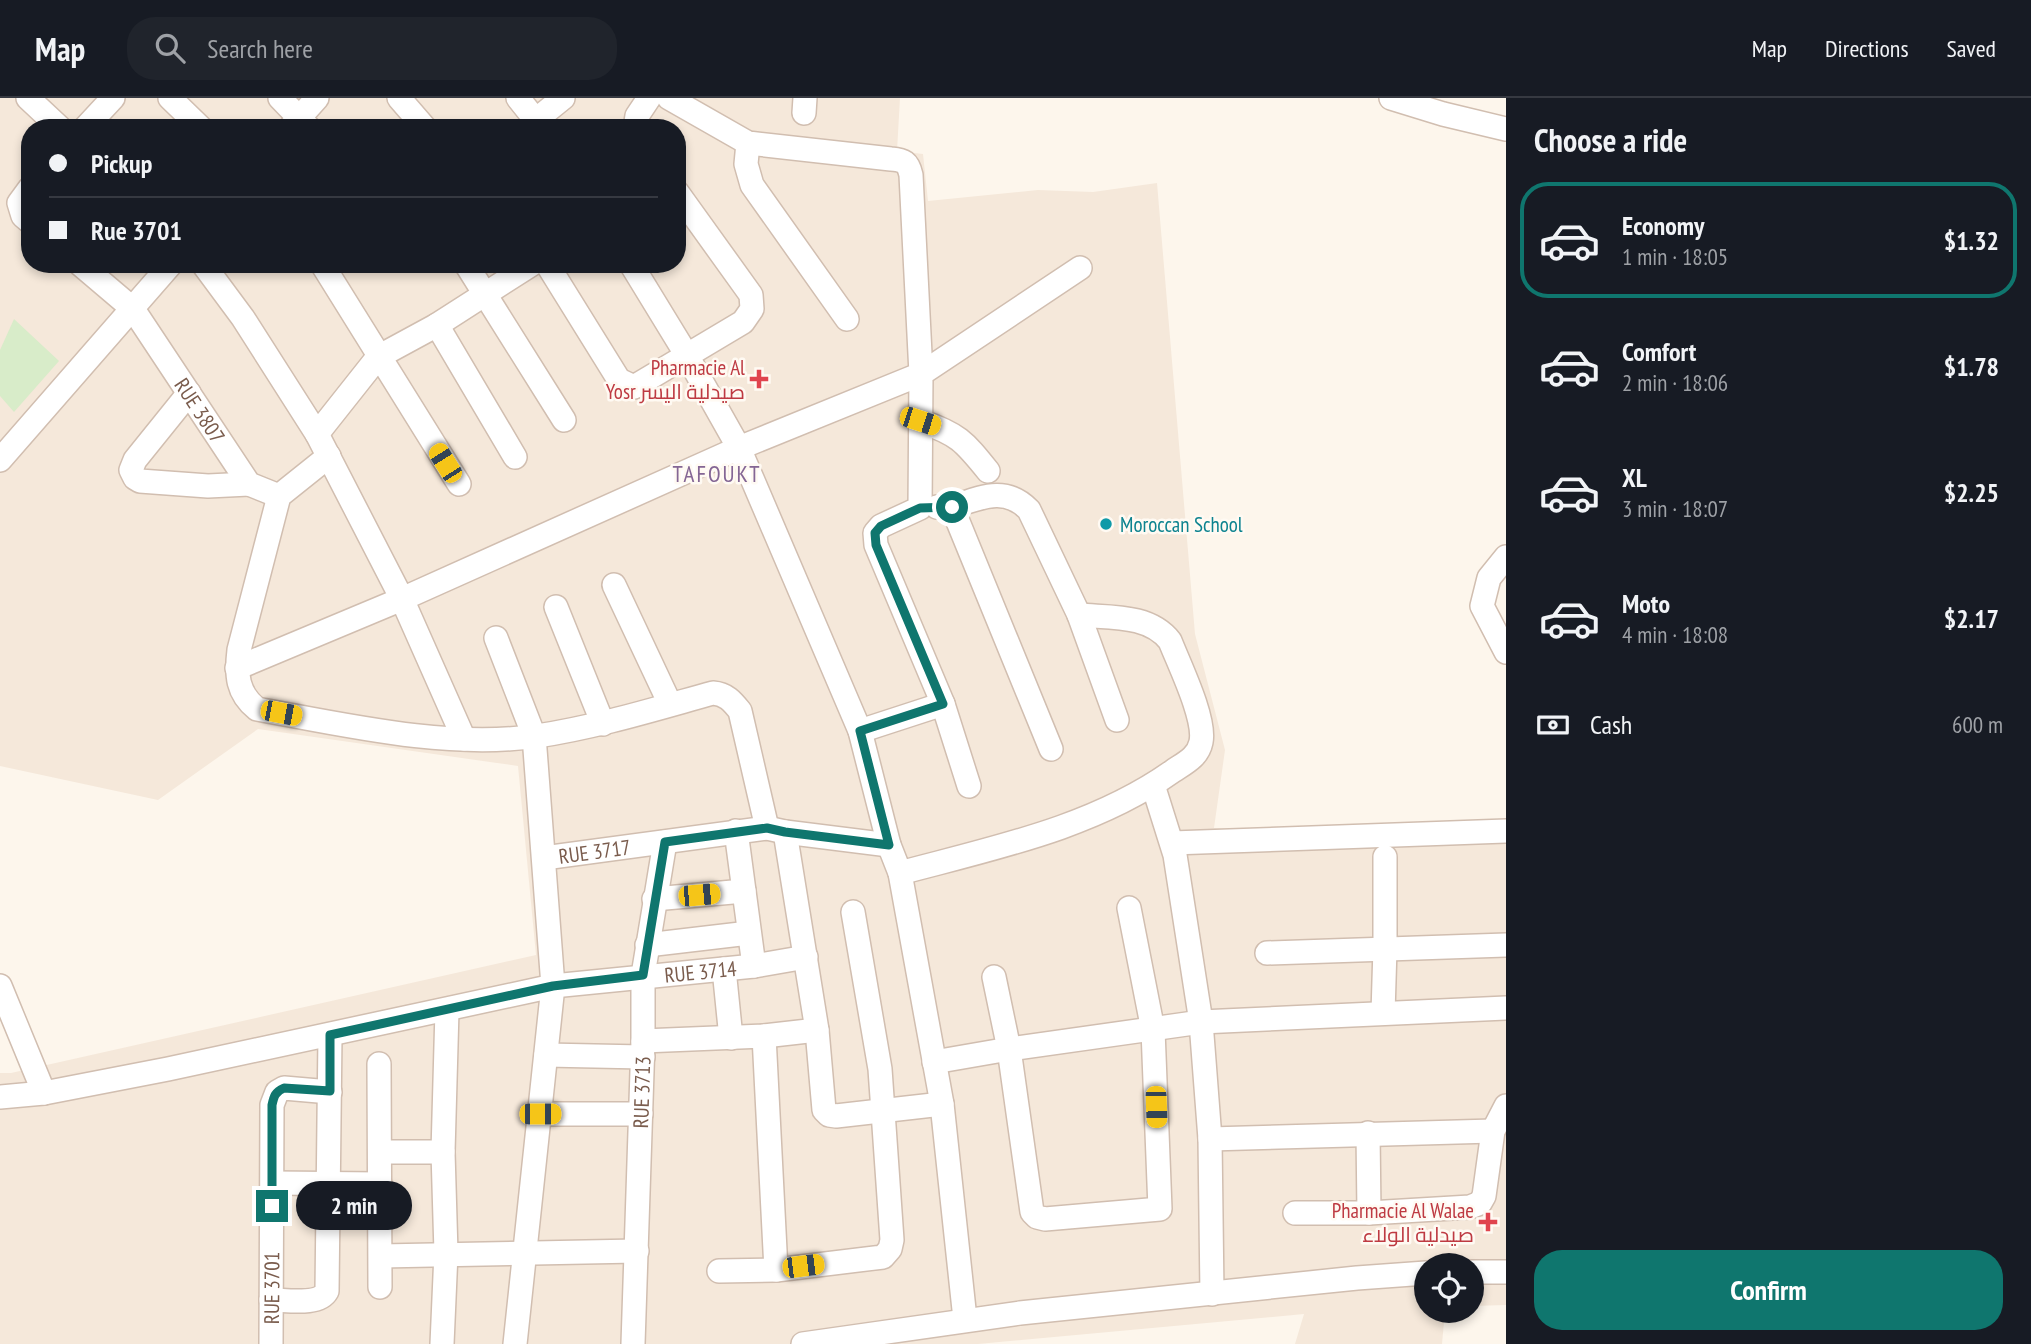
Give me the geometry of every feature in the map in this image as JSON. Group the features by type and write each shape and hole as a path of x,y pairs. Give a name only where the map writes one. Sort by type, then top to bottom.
{"street":[{"path":"28,98 51,119"},
{"path":"93,119 113,98"},
{"path":"170,98 192,119"},
{"path":"280,98 296,119"},
{"path":"303,119 317,98"},
{"path":"399,98 417,119"},
{"path":"518,98 533,119"},
{"path":"543,119 564,98"},
{"path":"636,119 649,98"},
{"path":"669,98 748,143 903,160 909,166 920,373 920,508"},
{"path":"1391,98 1506,129"},
{"path":"748,143 746,164 752,185 847,319"},
{"path":"553,273 619,380 634,387 743,322 752,309 751,295 686,205"},
{"path":"237,668 402,599 739,448 920,373 1080,268"},
{"name":"RUE 3807","path":"91,273 133,309 249,484"},
{"path":"0,460 7,435 133,309 163,273"},
{"path":"210,273 243,318 317,433 402,599 464,739"},
{"path":"328,273 459,484"},
{"path":"469,273 486,295 564,420"},
{"path":"317,433 378,357 437,325 518,273"},
{"path":"636,273 739,448 860,731 889,845 900,873 942,1104 965,1319"},
{"path":"437,325 515,457"},
{"path":"189,393 135,460 131,470 135,478 140,481 208,486 249,484 279,496"},
{"path":"920,421 947,430 964,441 988,471"},
{"path":"329,456 279,496 239,650 239,687 246,700 257,709 376,731 464,739 534,736 603,724 713,693 723,694 740,711 776,830 806,957 817,1030 824,1110 829,1115 836,1116 942,1104"},
{"path":"969,786 943,704 876,545 875,533 881,526 920,508 952,507 985,497 1004,495 1020,501 1029,510 1079,615 1117,720"},
{"path":"952,507 1051,749"},
{"path":"1506,557 1489,578 1482,606 1506,652"},
{"path":"614,585 670,705"},
{"path":"556,607 603,724"},
{"path":"900,873 1033,837 1095,814 1153,785 1198,754 1202,724 1170,641 1162,630 1147,622 1079,615"},
{"path":"496,638 534,736 553,986 515,1344"},
{"path":"860,731 943,704"},
{"path":"1153,785 1172,843 1180,879 1201,1022 1210,1139 1212,1294"},
{"name":"RUE 3717","path":"544,858 736,831 776,830 889,845"},
{"path":"736,831 754,966"},
{"path":"1172,843 1506,831"},
{"name":"RUE 3713","path":"633,1344 643,975 665,842"},
{"path":"1383,1013 1385,857"},
{"path":"654,899 744,891"},
{"path":"994,977 1009,1049 1032,1212 1045,1219 1160,1209 1153,1030 1129,908"},
{"path":"719,1271 776,1270 883,1257 890,1249 892,1240 885,1111 853,912"},
{"path":"647,945 749,933"},
{"path":"1267,953 1506,945"},
{"name":"RUE 3714","path":"0,1097 44,1093 553,986 754,966 806,957"},
{"path":"724,969 731,1038"},
{"path":"0,986 44,1093"},
{"path":"934,1062 1201,1022 1506,1008"},
{"path":"442,1344 446,1253 443,1152 447,1010"},
{"path":"546,1055 643,1049 817,1030"},
{"path":"271,1300 317,1300 325,1296 327,1291 330,1035"},
{"path":"764,1036 776,1270"},
{"path":"379,1064 380,1287"},
{"name":"RUE 3701","path":"271,1344 272,1105 277,1091 284,1088 330,1091"},
{"path":"1296,1213 1369,1213 1470,1207 1479,1203 1484,1196 1493,1131 1506,1106"},
{"path":"540,1114 641,1114"},
{"path":"1210,1139 1493,1131"},
{"path":"1368,1133 1369,1213"},
{"path":"381,1152 443,1152"},
{"path":"273,1183 380,1184"},
{"path":"381,1256 637,1251"},
{"path":"1484,1272 1506,1272"},
{"path":"803,1344 965,1319 1414,1274"}],"shaded area":[{"path":"0,98 900,98 897,151 923,154 928,201 1038,190 1093,192 1157,183 1195,634 1225,750 1214,828 1279,832 1506,827 1506,1305 1484,1306 1484,1253 1414,1253 1414,1323 1444,1323 1442,1344 1295,1344 1304,1314 978,1344 0,1344 0,1073 11,1073 536,955 518,766 258,729 158,800 0,766"}],"green space":[{"path":"14,319 59,361 14,412 0,396 0,350"}],"place":[{"name":"Pharmacie Al Yosr صيدلية اليسر","path":"759,379"},
{"name":"Moroccan School","path":"1106,524"},
{"name":"Pharmacie Al Walae صيدلية الولاء","path":"1488,1222"}],"district":[{"name":"TAFOUKT","path":"717,473"}],"route":[{"path":"272,1206 274,1097 277,1091 284,1088 330,1091 330,1035 553,986 643,975 665,842 767,828 889,845 860,731 943,704 876,545 875,533 881,526 920,508 952,507"}]}
